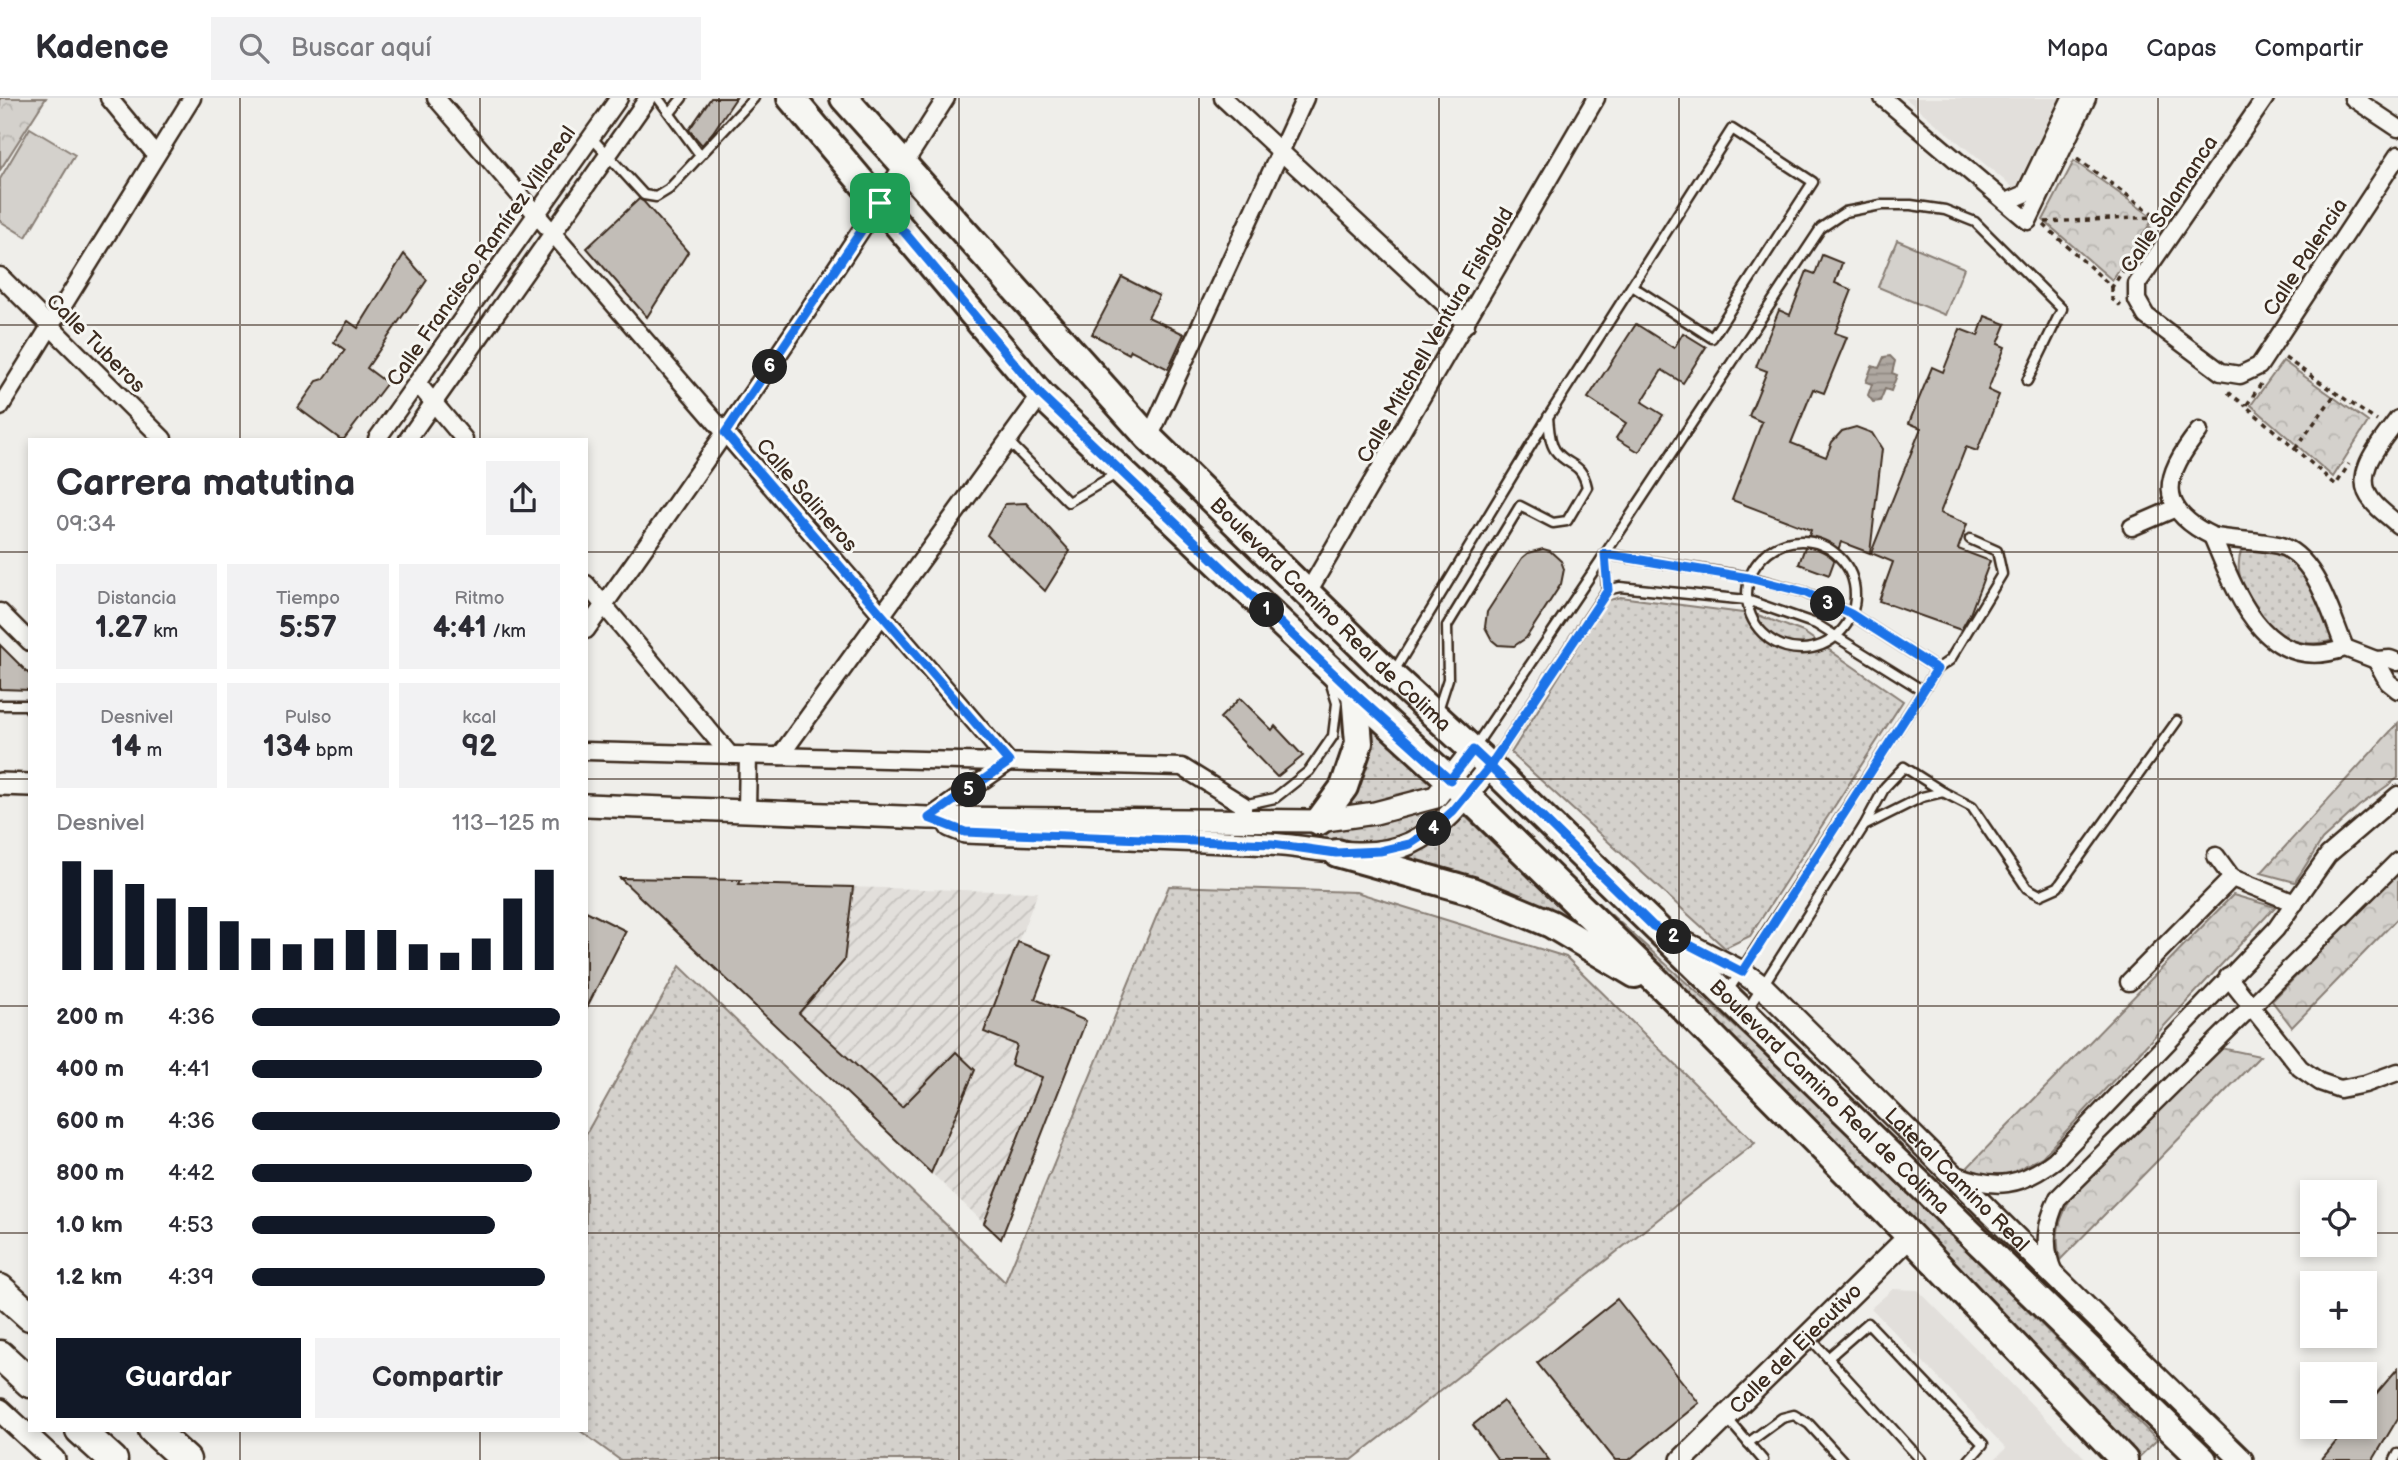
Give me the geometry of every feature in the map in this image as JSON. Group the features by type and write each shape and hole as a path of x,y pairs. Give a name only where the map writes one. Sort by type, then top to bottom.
{"highway":[{"path":"0,1289 28,1314"},
{"path":"0,1355 28,1381"},
{"path":"155,1432 186,1460"},
{"path":"92,1443 113,1460"}],"main road":[{"name":"Boulevard Camino Real de Colima","path":"791,98 1041,395 1355,694 1458,788 1671,995 1910,1236 2124,1460"},
{"name":"Boulevard Camino Real de Colima","path":"844,98 1149,438 1391,676 1481,758 2203,1460"},
{"path":"1319,821 1344,787 1359,743 1355,694"},
{"path":"1336,853 1472,891 1539,919 1671,995"}],"street":[{"path":"109,98 156,155"},
{"path":"0,407 192,98"},
{"name":"Calle Salineros","path":"436,98 1009,762"},
{"name":"Calle Francisco Ramírez Villareal","path":"378,438 619,98"},
{"path":"409,438 648,98"},
{"path":"588,627 725,433 880,203 946,98"},
{"path":"1223,98 1466,324"},
{"path":"1149,438 1305,98"},
{"name":"Calle Mitchell Ventura Fishgold","path":"1308,592 1596,98"},
{"path":"1883,98 2028,221 2087,98"},
{"path":"2006,202 2025,194 2071,98"},
{"name":"Calle Salamanca","path":"2241,375 2221,372 2146,316 2137,300 2137,284 2265,98"},
{"path":"2353,98 2398,128"},
{"name":"Calle Palencia","path":"2241,375 2259,366 2398,155"},
{"name":"Calle Tuberos","path":"0,276 162,438"},
{"path":"417,383 463,438"},
{"path":"780,756 1041,395"},
{"path":"2394,424 2370,459 2364,481 2371,501 2398,525"},
{"path":"2199,431 2175,465 2171,495 2176,508 2195,528 2212,537 2280,545 2295,554 2311,569 2345,648"},
{"path":"2132,527 2176,508"},
{"path":"2212,537 2241,602 2254,623 2272,640 2313,655 2345,648 2376,660 2398,662"},
{"path":"588,586 730,755"},
{"path":"0,612 28,640"},
{"path":"2376,660 2388,682 2398,690"},
{"path":"588,751 1182,767 1243,813"},
{"path":"747,810 748,755"},
{"path":"929,818 965,832 1272,844 1336,853 1380,851 1410,844 1434,828 1458,788 1481,758"},
{"path":"929,818 1009,762"},
{"path":"0,784 28,785"},
{"path":"588,805 929,818 1243,813 1319,821 1375,813 1436,797 1458,788"},
{"path":"1952,1173 1996,1185 2018,1182 2038,1173 2055,1160 2276,929 2328,855 2398,795"},
{"path":"2216,856 2232,878 2295,903"},
{"path":"2057,1281 2049,1261 2046,1239 2049,1217 2059,1198 2398,861"},
{"path":"2129,982 2232,878"},
{"name":"Lateral Camino Real","path":"1653,926 1742,972 1763,987 1952,1173 2057,1281 2242,1460"},
{"path":"2228,977 2300,1068 2320,1082 2340,1089 2365,1084 2398,1072"},
{"name":"Calle del Ejecutivo","path":"1682,1460 1910,1236"},
{"path":"0,1410 54,1460"}],"lane":[{"path":"658,98 700,155"},
{"path":"670,113 682,98"},
{"path":"591,137 645,195 656,197 669,189 754,98"},
{"path":"1391,676 1548,417 1732,129 1813,182 1712,338 1632,286"},
{"path":"1481,758 1605,554 1821,228 1845,212 1881,205 1911,205 1945,210 1975,222 2062,309 2027,381"},
{"path":"1436,716 1448,679 1447,626 1520,506 1553,523 1567,521 1587,487 1583,472 1555,450 1548,417"},
{"path":"1008,440 1068,502 1121,471"},
{"path":"1725,996 1922,690 1937,669 1950,660 2002,574 1997,551 1970,540"},
{"path":"1802,541 1819,544 1840,558 1853,580 1855,598 1851,614 1836,636 1822,645 1805,649 1788,648 1773,642 1760,631 1751,616 1747,600 1749,578 1757,562 1770,550 1785,543 1802,541"},
{"path":"1605,554 1749,578 1804,592 1851,614 1937,669"},
{"path":"1605,554 1608,590"},
{"path":"1481,758 1608,590 1620,587 1747,600 1816,624 1922,690"},
{"path":"1243,813 1275,798 1309,771 1334,736 1337,703 1323,662"},
{"path":"0,705 28,706"},
{"path":"1744,1015 1864,825 1885,787 1904,767 1972,807 2026,888 2040,895 2059,887 2177,721"},
{"path":"1864,825 1922,797 1943,792"},
{"path":"1828,1358 1868,1323 1983,1444 1969,1460"},
{"path":"1808,1336 1921,1460"},
{"path":"1748,1443 1782,1418 1794,1415 1809,1424 1842,1460"},
{"path":"1726,1417 1763,1460"},
{"path":"2395,1460 2398,1454"}],"path":[{"path":"2063,148 2175,229"},
{"path":"2158,217 2112,287 2040,222 2106,219 2158,217"},
{"path":"2270,348 2336,393 2394,424"},
{"path":"2267,376 2246,406 2336,485 2349,463"},
{"path":"2295,449 2336,393"}],"shaded area":[{"path":"1905,98 2059,98 2015,189"},
{"path":"1890,356 1895,361 1892,373 1897,375 1891,391 1885,389 1880,401 1873,402 1868,395 1872,384 1866,382 1872,366 1879,368 1884,357"},
{"path":"769,885 1038,892 1018,942 1052,955 1035,999 1086,1021 1001,1239 747,998 744,966"},
{"path":"1893,1289 1918,1290 2087,1460 1994,1460 2006,1448 1871,1308"}],"green space":[{"path":"0,98 46,98 0,170"},
{"path":"30,128 75,155 26,237 0,221 0,179"},
{"path":"2074,161 2154,218 2112,280 2043,220"},
{"path":"1897,240 1964,268 1945,315 1878,287"},
{"path":"2283,361 2368,422 2333,477 2251,405"},
{"path":"2252,549 2280,555 2297,565 2311,584 2332,640 2318,643 2295,641 2270,630 2246,593 2240,577 2241,551"},
{"path":"1620,597 1758,615 1803,632 1903,701 1750,936 1725,948 1511,753 1606,601"},
{"path":"1367,721 1437,787 1372,805 1336,810"},
{"path":"2398,723 2398,778 2359,806 2322,840 2295,882 2261,873"},
{"path":"1434,804 1441,810 1415,832 1395,840 1330,844 1244,836 1245,828"},
{"path":"1462,813 1606,951 1388,856"},
{"path":"1499,813 1827,1110 2157,1440 2138,1458 1775,1085"},
{"path":"2398,872 2398,918 2292,1027 2272,1001"},
{"path":"1169,886 1356,892 1566,957 1755,1143 1352,1460 620,1460 582,1432 588,1432 588,1130 680,966 1005,1282"},
{"path":"2233,895 2275,907 2042,1157 2011,1173 1989,1176 1967,1168"},
{"path":"2221,1048 2260,1056 2060,1260 2059,1226 2072,1195"}],"building":[{"path":"711,98 736,98 702,145 689,130"},
{"path":"639,199 688,252 647,317 587,248"},
{"path":"404,254 427,280 367,368 387,383 345,438 339,438 298,408 317,381 324,379 345,350 334,342 348,321 358,328"},
{"path":"1822,255 1842,263 1835,283 1852,290 1835,333 1847,337 1824,393 1813,389 1791,443 1826,457 1832,442 1842,431 1856,427 1872,433 1882,449 1870,553 1841,542 1829,575 1799,564 1811,530 1732,500 1762,422 1749,416 1767,371 1756,367 1779,310 1790,315 1807,271 1815,274"},
{"path":"1122,277 1159,296 1148,317 1184,334 1168,369 1131,350 1129,354 1092,334"},
{"path":"1985,316 2006,324 1998,344 2005,347 1988,390 1999,395 1977,451 1966,447 1940,513 1967,524 1958,549 1990,561 1961,630 1879,601 1893,562 1871,553 1921,428 1909,423 1932,367 1943,372 1960,329 1978,336"},
{"path":"1636,324 1674,348 1683,333 1706,347 1683,383 1662,370 1642,402 1663,415 1639,452 1616,438 1626,423 1588,398"},
{"path":"1026,503 1070,551 1045,591 987,535 1005,504"},
{"path":"1543,549 1550,551 1561,561 1564,569 1561,584 1526,638 1514,646 1498,645 1485,627 1487,612 1522,558 1528,553"},
{"path":"0,645 28,673 28,690 0,689"},
{"path":"1240,698 1272,730 1275,726 1303,756 1277,777 1220,718"},
{"path":"620,878 741,880 739,884 853,887 844,961 799,1013 902,1107 956,1052 975,1070 931,1173"},
{"path":"588,912 626,931 588,1005"},
{"path":"1018,942 1052,955 1035,999 1086,1021 1001,1239 984,1223 1042,1077 1011,1065 1017,1045 984,1032"},
{"path":"1617,1299 1699,1403 1629,1460 1615,1460 1537,1363"},
{"path":"2398,1368 2398,1418 2373,1460 2321,1460 2338,1439 2377,1439 2377,1393"},
{"path":"1503,1401 1549,1460 1498,1460 1473,1425"}],"route":[{"path":"880,203 725,433 1009,762 929,818 965,832 1272,844 1336,853 1380,851 1410,844 1453,811 1490,766 1608,590 1605,554 1749,578 1804,592 1851,614 1937,669 1742,972 1653,926 1490,766 1473,750 1450,780 1355,694 1041,395 880,203"}]}
